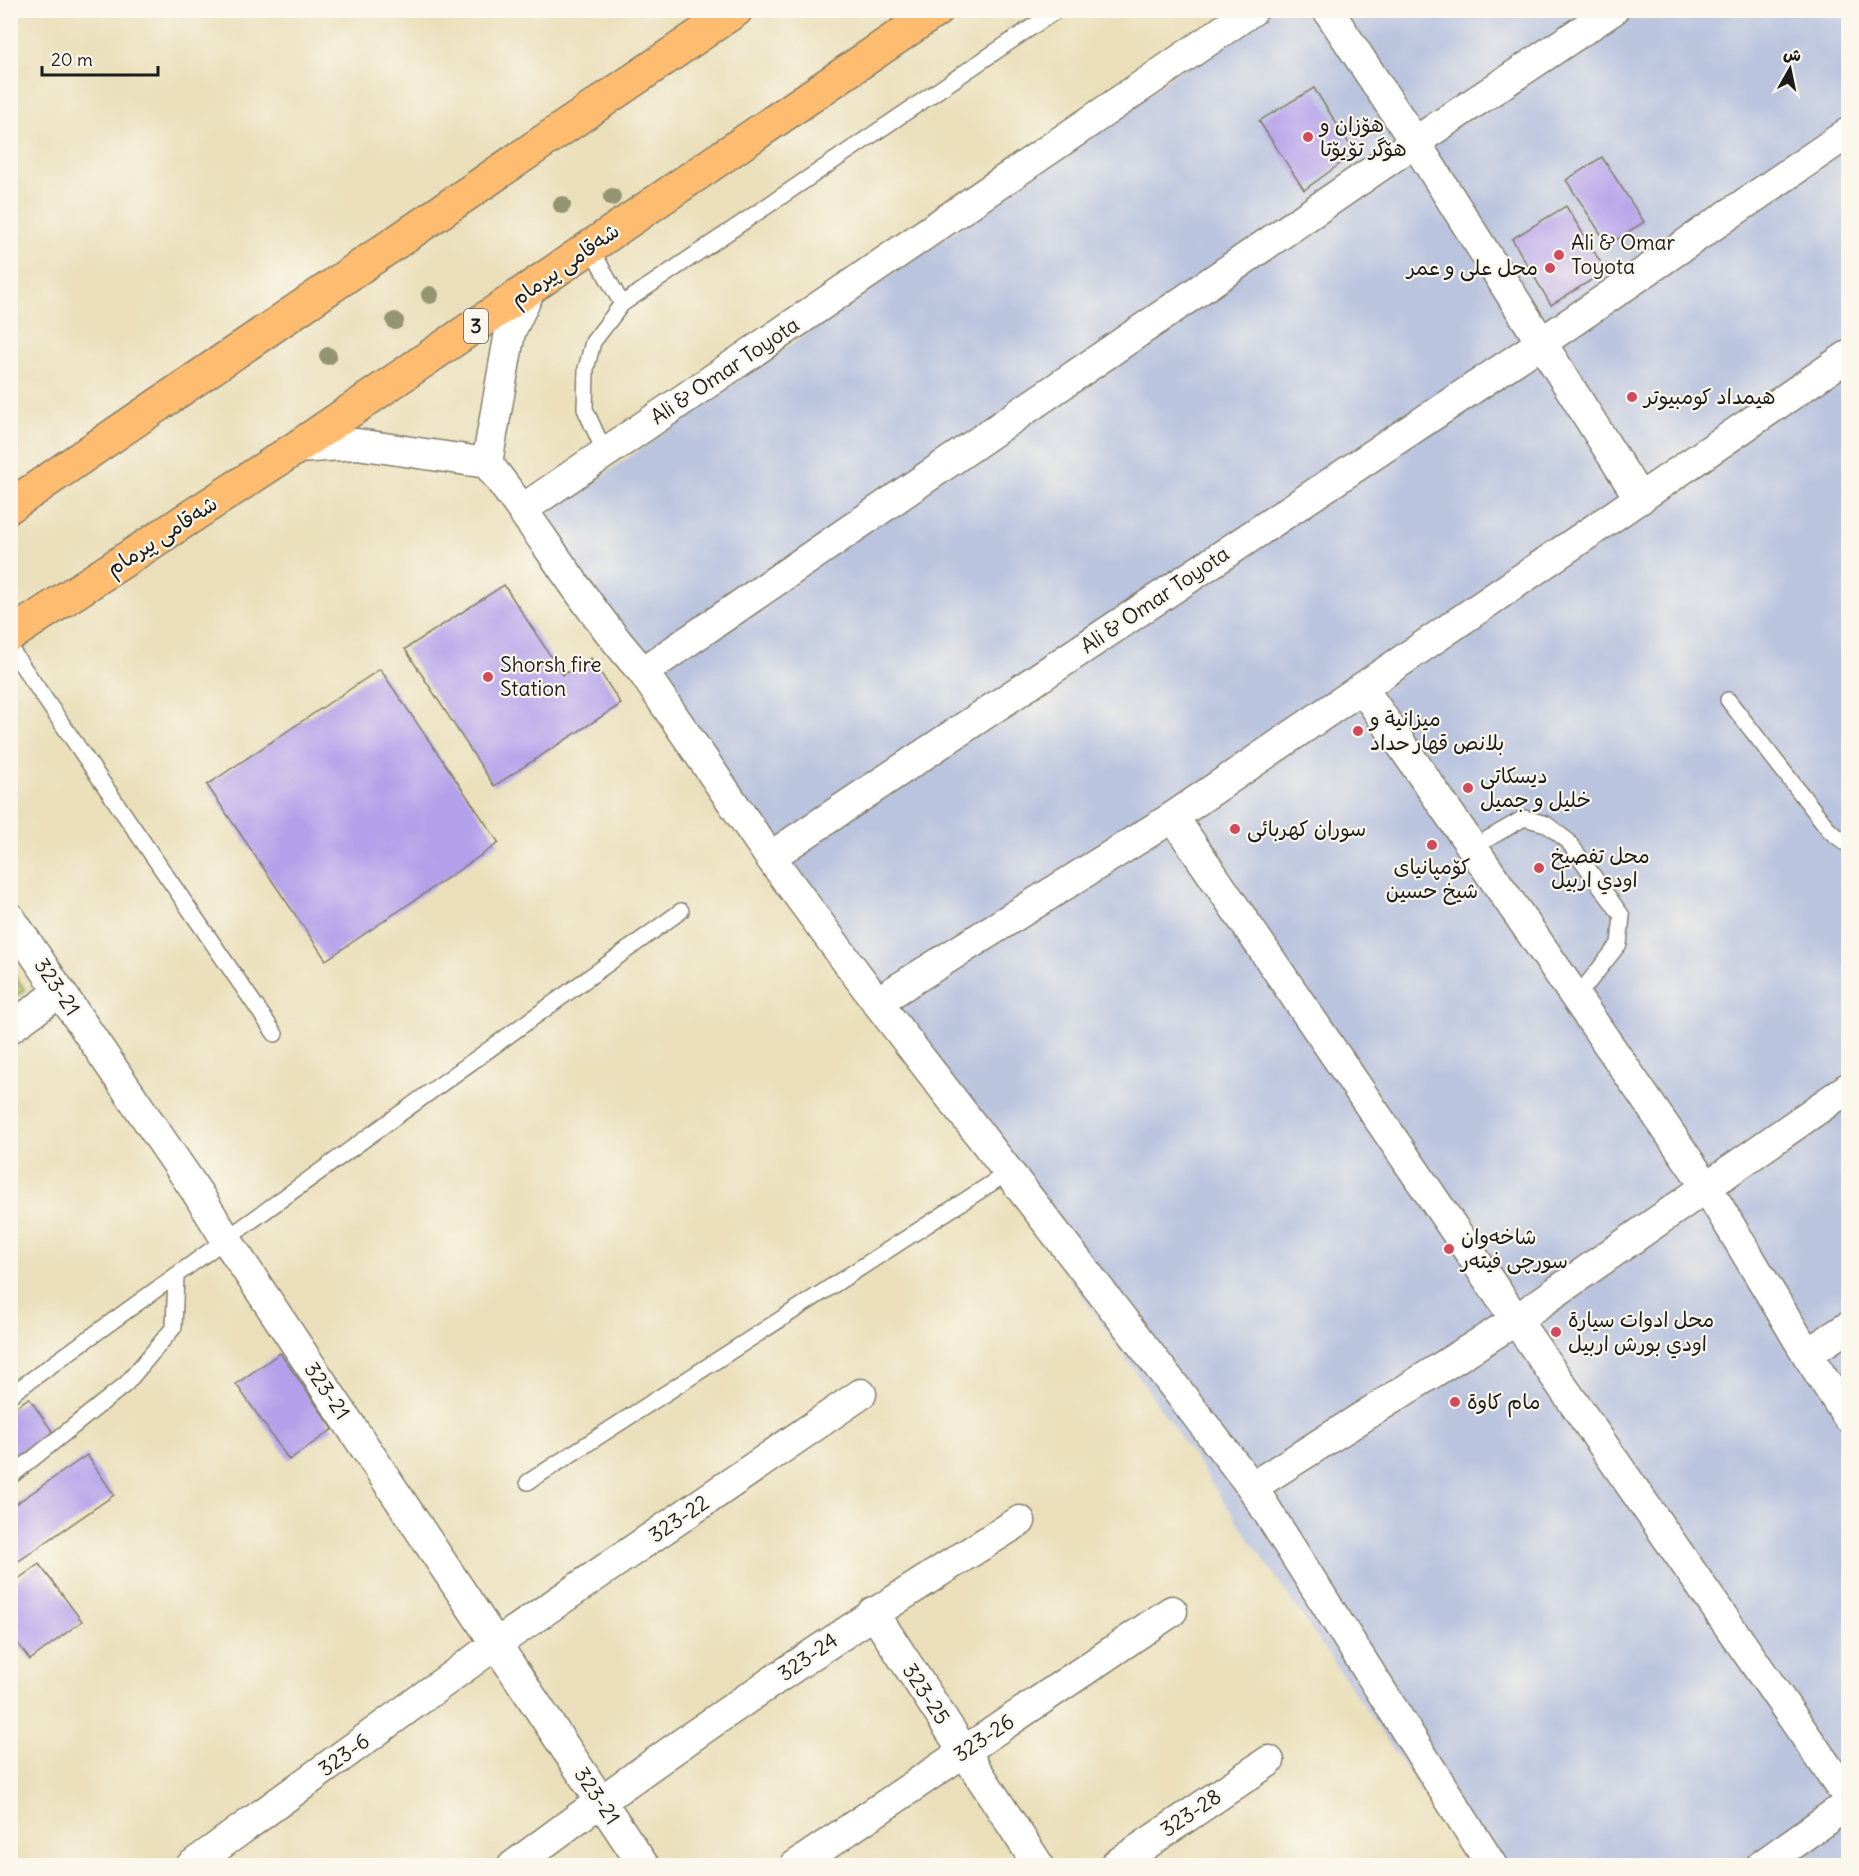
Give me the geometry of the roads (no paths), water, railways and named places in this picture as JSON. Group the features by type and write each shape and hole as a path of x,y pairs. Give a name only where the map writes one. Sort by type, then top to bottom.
{"highway":[{"path":"10,506 736,10"},
{"name":"شەقامی پیرمام","path":"10,635 296,448 938,10"}],"street":[{"name":"Ali & Omar Toyota","path":"524,509 1253,10"},
{"path":"1328,10 1415,142 1640,499"},
{"path":"643,672 1415,142 1613,10"},
{"name":"Ali & Omar Toyota","path":"770,857 1541,344 1848,133"},
{"path":"487,463 498,413 510,332 530,290"},
{"path":"877,1002 1173,817 1848,356"},
{"path":"296,448 357,444 487,463 524,509 619,646 643,672 770,857 877,1002 1252,1487 1492,1866"},
{"path":"1363,689 1706,1186 1807,1354 1848,1417"},
{"path":"1173,817 1516,1320 1848,1797"},
{"name":"323-21","path":"10,918 198,1194 644,1866"},
{"path":"10,1028 60,992"},
{"path":"1252,1487 1516,1320 1848,1088"},
{"path":"1807,1354 1848,1327"},
{"name":"323-22","path":"496,1644 861,1394"},
{"name":"323-24","path":"513,1866 600,1800 873,1612 1020,1521"},
{"name":"323-26","path":"795,1866 1172,1611"},
{"name":"323-25","path":"873,1612 1039,1866"},
{"name":"323-6","path":"191,1866 496,1644"},
{"name":"323-28","path":"1114,1866 1269,1761"},
{"path":"1761,1866 1848,1804"}],"lane":[{"path":"605,453 585,409 586,369 593,342 622,304 1057,10"},
{"path":"590,247 622,304"},
{"path":"10,648 275,1034"},
{"path":"1728,700 1830,831 1848,845"},
{"path":"1472,848 1524,818 1546,824 1568,842 1622,916 1619,944 1576,998"},
{"path":"10,1395 681,912"},
{"path":"528,1482 1009,1172"},
{"path":"10,1477 126,1384 174,1327 176,1275"}],"place":[{"name":"هۆزان و هۆگر تۆیۆتا","path":"1308,137"},
{"name":"Ali & Omar Toyota","path":"1559,255"},
{"name":"محل على و عمر","path":"1550,268"},
{"name":"هيمداد كومبيوتر","path":"1632,397"},
{"name":"Shorsh fire Station","path":"488,677"},
{"name":"ميزانية و بلانص قهار حداد","path":"1358,731"},
{"name":"دیسکاتی خلیل و جمیل","path":"1468,788"},
{"name":"سوران کهربائی","path":"1235,829"},
{"name":"کۆمپانیای شیخ حسین","path":"1432,845"},
{"name":"محل تفصيخ اودي اربيل","path":"1539,868"},
{"name":"شاخەوان سورچی فیتەر","path":"1449,1249"},
{"name":"محل ادوات سيارة اودي بورش اربيل","path":"1556,1332"},
{"name":"مام كاوة","path":"1455,1402"}]}
